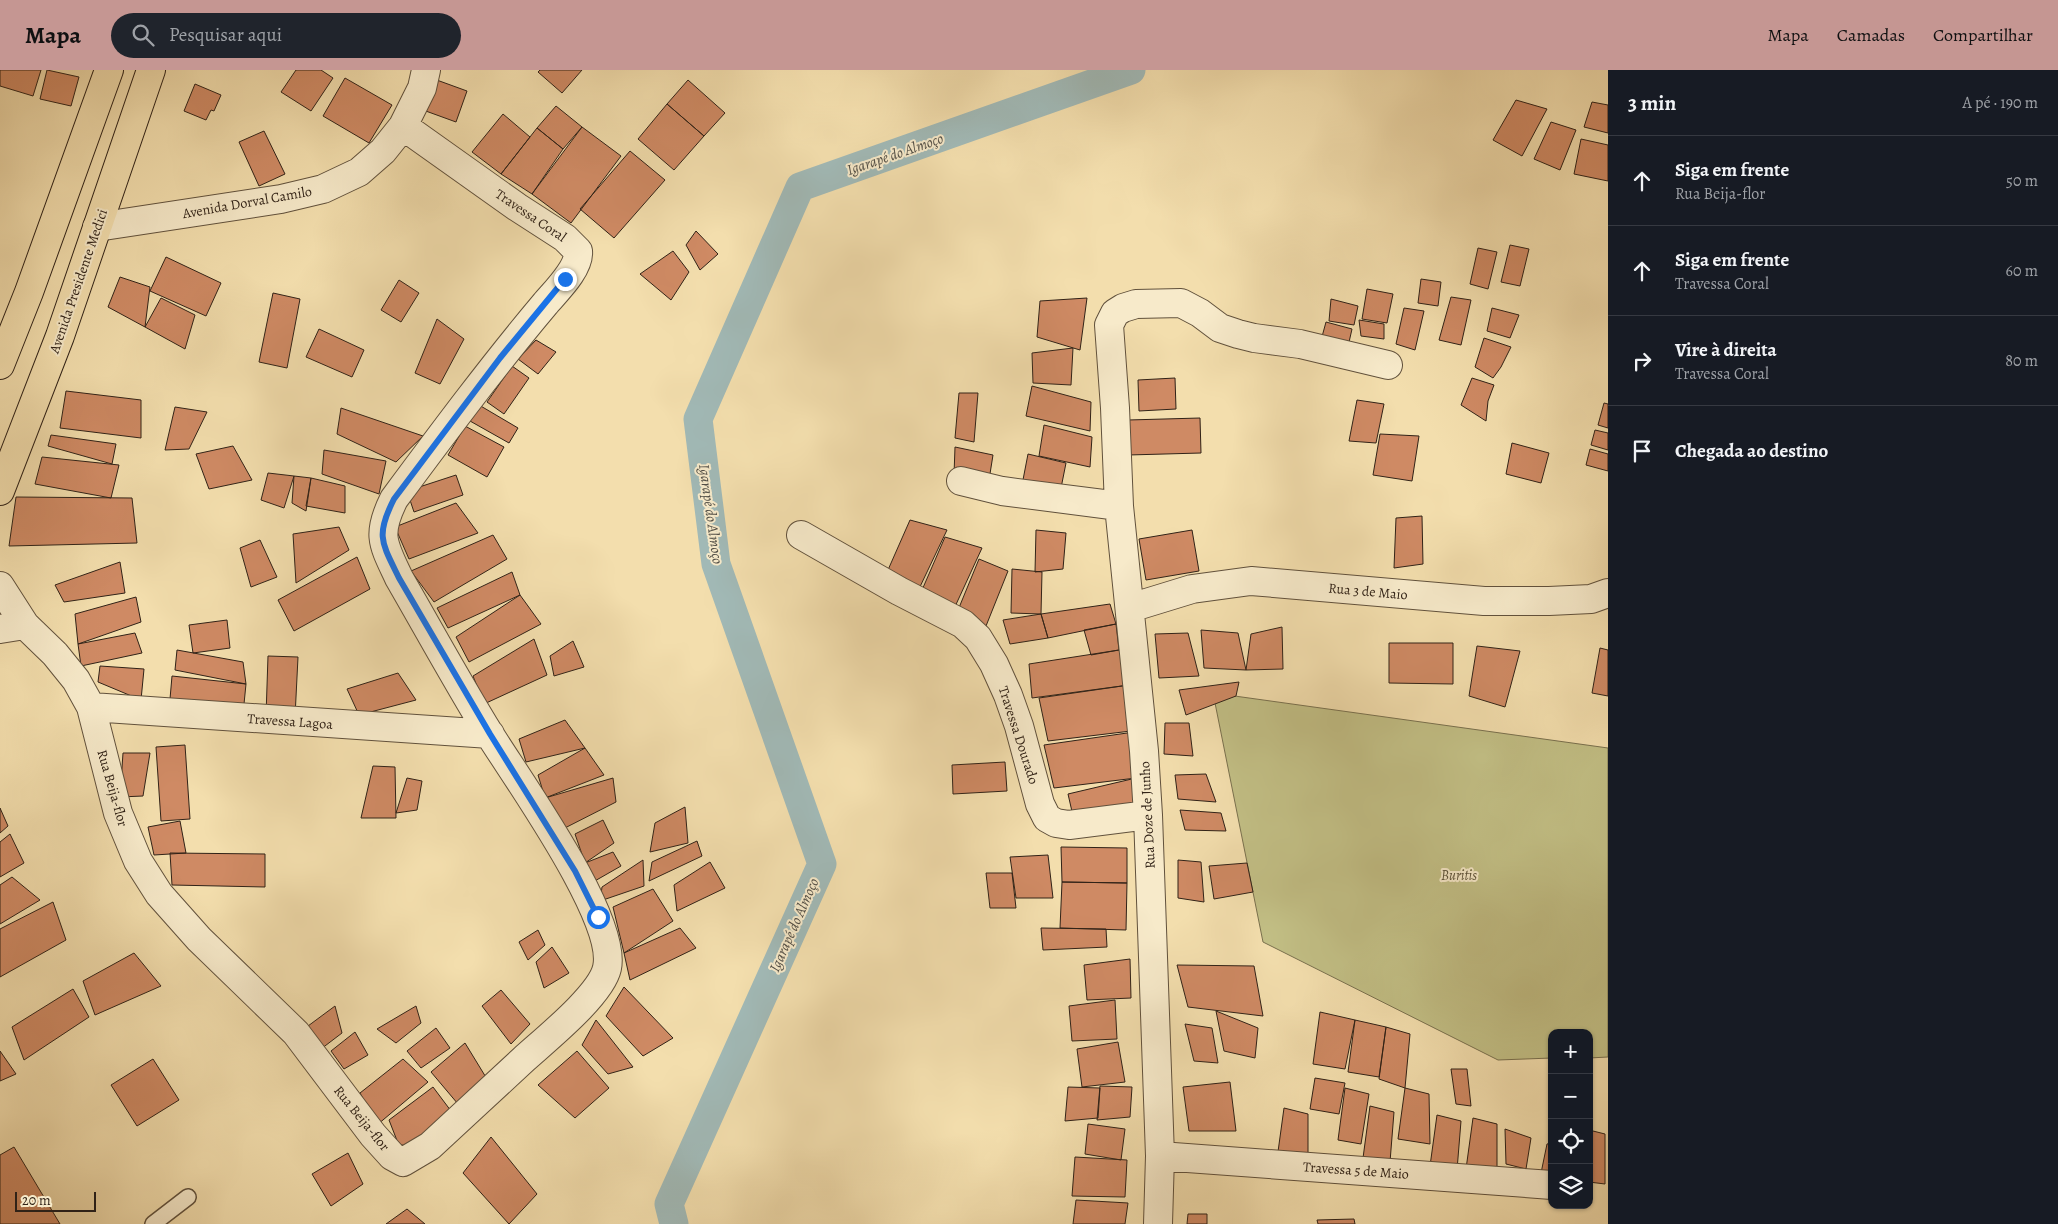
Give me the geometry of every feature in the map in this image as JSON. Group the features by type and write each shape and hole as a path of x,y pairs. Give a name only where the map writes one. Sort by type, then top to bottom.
{"main road":[{"path":"0,365 29,292 109,70"},
{"name":"Avenida Presidente Medici","path":"0,491 60,336 151,70"}],"street":[{"name":"Avenida Dorval Camilo","path":"97,227 281,199 323,189 359,172 382,151 403,126 422,88 426,70"},
{"name":"Travessa Coral","path":"403,126 517,207 565,238 578,251 579,259 565,279 500,358 394,499 385,517 381,534 387,553 399,578 490,734"},
{"name":"Rua Doze de Junho","path":"1158,1224 1160,1156 1148,815 1144,751 1119,506 1115,408 1108,336 1109,325 1114,313 1136,304 1181,303 1200,313 1220,328 1238,334 1300,344 1388,364"},
{"path":"961,481 1002,491 1119,506"},
{"name":"Travessa Dourado","path":"801,535 899,591 963,624 978,638 994,664 1020,726 1040,804 1047,818 1056,823 1069,825 1148,815"},
{"name":"Rua 3 de Maio","path":"1130,608 1192,589 1250,581 1484,600 1574,600 1608,593"},
{"name":"Rua Beija-flor","path":"0,586 13,627 55,654 76,680 91,707 118,813 138,861 159,894 199,939 296,1032 373,1135 392,1156 403,1162 430,1146 567,1019 601,984 607,968 608,949 598,917 575,871 490,734"},
{"name":"Travessa Lagoa","path":"91,707 490,734"},
{"name":"Travessa 5 de Maio","path":"1160,1156 1548,1185"}],"lane":[{"path":"153,1224 188,1197"}],"green space":[{"name":"Buritis","path":"1213,693 1608,748 1608,1057 1593,1058 1593,1029 1548,1029 1548,1058 1498,1060 1263,942"}],"building":[{"path":"0,70 41,70 33,96 0,86"},
{"path":"47,70 79,77 71,106 40,99"},
{"path":"296,70 321,70 333,78 311,111 281,92"},
{"path":"540,70 582,70 562,93 538,72"},
{"path":"345,78 392,105 369,143 323,116"},
{"path":"434,79 467,91 456,122 423,110"},
{"path":"688,80 725,113 704,136 667,104"},
{"path":"195,84 221,95 214,111 211,110 206,120 184,111"},
{"path":"1516,100 1547,109 1522,156 1493,140"},
{"path":"1592,102 1608,105 1608,133 1584,127"},
{"path":"667,104 704,136 674,170 638,139"},
{"path":"556,106 582,127 563,149 537,128"},
{"path":"503,114 530,137 501,174 472,152"},
{"path":"1551,122 1576,130 1560,170 1534,159"},
{"path":"582,127 621,156 571,223 532,194"},
{"path":"537,128 563,149 532,194 501,174"},
{"path":"264,131 285,174 259,186 239,142"},
{"path":"1581,139 1608,145 1608,181 1574,174"},
{"path":"630,151 665,180 614,238 580,209"},
{"path":"696,231 718,254 700,270 686,245"},
{"path":"1510,245 1529,249 1520,286 1501,282"},
{"path":"1478,248 1497,252 1488,289 1470,284"},
{"path":"673,251 689,272 671,300 640,274"},
{"path":"166,257 221,283 206,316 150,291"},
{"path":"120,277 150,287 145,327 108,307"},
{"path":"1421,279 1441,282 1438,306 1418,303"},
{"path":"399,280 419,293 401,322 381,310"},
{"path":"1367,289 1393,294 1387,323 1362,319"},
{"path":"273,293 300,299 287,368 259,362"},
{"path":"1451,297 1471,300 1461,345 1439,340"},
{"path":"161,298 195,315 185,349 145,327"},
{"path":"1087,298 1080,350 1037,337 1040,301"},
{"path":"1331,299 1358,306 1354,325 1329,321"},
{"path":"1404,308 1424,311 1415,350 1396,344"},
{"path":"1492,308 1519,315 1510,338 1487,331"},
{"path":"437,319 464,339 440,384 415,373"},
{"path":"1359,320 1384,324 1384,339 1361,336"},
{"path":"1326,322 1352,329 1347,351 1320,344"},
{"path":"319,329 364,350 352,377 306,357"},
{"path":"1484,338 1511,347 1493,378 1475,367"},
{"path":"536,340 556,352 538,374 518,359"},
{"path":"1073,348 1071,385 1033,383 1032,353"},
{"path":"512,366 529,378 504,414 487,402"},
{"path":"1175,378 1176,409 1139,411 1138,380"},
{"path":"1472,378 1494,385 1488,401 1486,421 1461,405"},
{"path":"1032,386 1091,402 1090,431 1026,416"},
{"path":"66,391 141,400 141,438 60,428"},
{"path":"959,393 978,393 974,442 955,438"},
{"path":"1357,400 1384,404 1376,443 1349,441"},
{"path":"1604,403 1608,404 1608,428 1598,425"},
{"path":"479,405 518,428 509,443 470,421"},
{"path":"175,407 207,412 189,449 165,450"},
{"path":"341,408 423,436 396,462 337,434"},
{"path":"1200,418 1201,453 1128,455 1128,420"},
{"path":"1044,425 1092,437 1090,467 1039,456"},
{"path":"465,426 504,447 487,477 448,455"},
{"path":"1595,430 1608,433 1608,450 1591,445"},
{"path":"1380,434 1419,436 1412,481 1373,475"},
{"path":"51,435 116,444 112,464 48,446"},
{"path":"1512,443 1549,453 1541,483 1506,474"},
{"path":"233,446 252,480 209,489 196,454"},
{"path":"955,447 993,455 989,480 954,475"},
{"path":"1590,449 1608,454 1608,471 1586,465"},
{"path":"324,450 386,461 379,494 322,474"},
{"path":"1028,454 1066,463 1060,493 1022,485"},
{"path":"42,457 119,465 111,498 35,484"},
{"path":"268,473 294,476 284,508 261,500"},
{"path":"456,475 463,495 414,512 407,491"},
{"path":"294,476 311,478 306,511 292,503"},
{"path":"311,478 345,486 345,513 306,506"},
{"path":"16,497 132,498 137,543 9,546"},
{"path":"456,503 478,533 409,559 395,527"},
{"path":"1422,516 1423,564 1394,568 1396,518"},
{"path":"910,520 947,530 917,593 884,579"},
{"path":"339,527 349,550 296,583 293,534"},
{"path":"1036,530 1066,533 1063,569 1035,572"},
{"path":"1192,530 1199,571 1146,580 1139,539"},
{"path":"493,535 507,559 434,602 411,571"},
{"path":"945,537 982,548 953,611 919,597"},
{"path":"260,540 277,577 251,587 240,548"},
{"path":"357,557 370,589 294,631 278,600"},
{"path":"979,559 1008,571 986,626 956,615"},
{"path":"120,562 125,593 64,602 55,585"},
{"path":"1012,569 1042,572 1041,614 1011,613"},
{"path":"512,572 520,595 448,628 437,608"},
{"path":"520,595 541,624 469,662 456,637"},
{"path":"136,597 141,622 78,644 75,614"},
{"path":"1110,604 1116,624 1048,638 1041,614"},
{"path":"1041,614 1048,638 1010,644 1003,620"},
{"path":"227,620 230,648 193,653 189,625"},
{"path":"1116,624 1119,650 1091,655 1084,630"},
{"path":"1282,627 1283,669 1246,670 1251,634"},
{"path":"1201,630 1238,633 1246,670 1204,668"},
{"path":"135,633 142,653 81,666 78,644"},
{"path":"1188,633 1199,676 1159,678 1155,634"},
{"path":"534,639 547,675 484,704 473,676"},
{"path":"573,641 584,667 554,676 550,656"},
{"path":"1389,643 1453,643 1453,684 1389,683"},
{"path":"1477,646 1520,651 1505,707 1469,696"},
{"path":"1600,648 1608,650 1608,696 1592,693"},
{"path":"177,650 243,662 246,684 175,670"},
{"path":"1119,650 1129,685 1032,698 1029,664"},
{"path":"268,656 298,657 295,717 266,716"},
{"path":"100,666 144,669 141,700 98,682"},
{"path":"398,673 416,700 359,715 347,689"},
{"path":"172,676 246,684 243,714 170,699"},
{"path":"1239,682 1236,696 1186,715 1179,690"},
{"path":"1129,685 1131,731 1048,741 1039,698"},
{"path":"565,720 585,748 526,762 519,739"},
{"path":"1165,723 1189,723 1193,756 1164,754"},
{"path":"1134,732 1136,778 1054,788 1044,745"},
{"path":"185,745 190,819 161,821 156,747"},
{"path":"585,748 604,775 545,798 538,775"},
{"path":"123,753 150,753 143,796 120,797"},
{"path":"1005,762 1007,791 953,794 952,765"},
{"path":"373,766 395,767 396,818 361,818"},
{"path":"1206,774 1216,802 1178,799 1175,775"},
{"path":"407,778 422,781 417,810 396,813"},
{"path":"613,778 616,802 555,833 545,798"},
{"path":"1136,778 1142,807 1073,816 1068,794"},
{"path":"685,807 688,843 650,852 655,823"},
{"path":"0,808 8,826 0,833"},
{"path":"1180,810 1221,813 1226,831 1185,830"},
{"path":"603,820 614,843 585,863 575,834"},
{"path":"180,821 186,853 154,855 148,827"},
{"path":"10,834 24,863 0,877 0,842"},
{"path":"697,841 702,856 649,881 652,862"},
{"path":"1061,847 1127,848 1127,883 1062,882"},
{"path":"613,852 621,866 593,882 585,863"},
{"path":"170,853 265,854 265,887 172,885"},
{"path":"1048,855 1053,898 1016,898 1010,857"},
{"path":"643,860 644,886 600,901 602,887"},
{"path":"1178,860 1201,862 1204,902 1178,898"},
{"path":"710,862 725,888 677,911 674,885"},
{"path":"1247,863 1253,892 1214,899 1209,866"},
{"path":"986,873 1012,873 1016,908 990,908"},
{"path":"12,877 40,900 0,924 0,885"},
{"path":"1062,882 1127,883 1126,930 1060,928"},
{"path":"653,889 673,921 624,953 613,907"},
{"path":"53,902 66,940 0,977 0,929"},
{"path":"680,928 696,948 630,980 624,953"},
{"path":"1041,928 1106,929 1107,947 1043,950"},
{"path":"538,930 545,945 528,960 519,942"},
{"path":"552,947 569,973 544,988 536,962"},
{"path":"134,953 161,986 95,1015 83,981"},
{"path":"1130,959 1131,998 1087,1000 1084,965"},
{"path":"1177,965 1254,966 1263,1016 1188,1007"},
{"path":"624,987 673,1038 643,1056 606,1016"},
{"path":"73,989 89,1017 24,1060 12,1027"},
{"path":"501,990 530,1024 511,1044 482,1006"},
{"path":"1115,1000 1117,1039 1072,1041 1069,1006"},
{"path":"335,1006 342,1033 317,1052 308,1026"},
{"path":"416,1006 421,1023 396,1043 377,1029"},
{"path":"1216,1011 1258,1028 1255,1058 1224,1051"},
{"path":"1320,1012 1355,1020 1345,1069 1313,1064"},
{"path":"596,1020 633,1067 608,1074 582,1045"},
{"path":"1355,1020 1386,1027 1379,1077 1348,1072"},
{"path":"1185,1024 1212,1028 1218,1063 1194,1061"},
{"path":"1386,1027 1410,1034 1405,1088 1379,1079"},
{"path":"436,1028 450,1048 421,1068 407,1051"},
{"path":"355,1032 368,1055 344,1069 331,1051"},
{"path":"1118,1042 1125,1082 1082,1087 1077,1049"},
{"path":"465,1043 487,1079 458,1104 431,1072"},
{"path":"0,1051 16,1074 0,1081"},
{"path":"577,1051 609,1088 575,1118 538,1085"},
{"path":"153,1059 179,1100 137,1126 111,1085"},
{"path":"403,1059 428,1082 377,1125 360,1093"},
{"path":"1451,1069 1467,1069 1471,1106 1456,1104"},
{"path":"1315,1078 1345,1083 1339,1114 1310,1109"},
{"path":"1230,1082 1236,1131 1189,1131 1183,1087"},
{"path":"1100,1086 1132,1087 1130,1117 1097,1120"},
{"path":"433,1087 451,1111 403,1156 389,1120"},
{"path":"1068,1087 1100,1088 1098,1118 1065,1121"},
{"path":"1345,1088 1369,1094 1361,1144 1338,1140"},
{"path":"1405,1088 1429,1094 1430,1144 1398,1139"},
{"path":"1370,1106 1394,1112 1390,1162 1363,1158"},
{"path":"1284,1108 1308,1114 1308,1164 1277,1159"},
{"path":"1437,1115 1461,1121 1457,1170 1430,1166"},
{"path":"1473,1118 1497,1124 1497,1174 1466,1169"},
{"path":"1088,1124 1125,1129 1121,1160 1085,1154"},
{"path":"1505,1129 1531,1138 1526,1169 1506,1164"},
{"path":"1593,1131 1605,1134 1605,1184 1593,1182"},
{"path":"491,1137 537,1194 509,1224 463,1173"},
{"path":"1547,1144 1548,1178 1540,1178"},
{"path":"14,1147 60,1224 0,1224 0,1155"},
{"path":"348,1153 363,1184 331,1206 312,1174"},
{"path":"1075,1157 1127,1160 1125,1197 1072,1196"},
{"path":"1076,1200 1128,1203 1125,1224 1073,1224"},
{"path":"407,1209 425,1224 386,1224"},
{"path":"1188,1214 1207,1214 1207,1224 1187,1224"},
{"path":"1354,1219 1355,1224 1318,1224 1317,1220"}],"waterway":[{"name":"Igarapé do Almoço","path":"674,1224 669,1204 822,864 716,564 698,419 800,187 1131,70"}],"route":[{"path":"565,279 500,358 394,499 385,517 381,534 387,553 399,578 490,734 575,871 598,917"}]}
